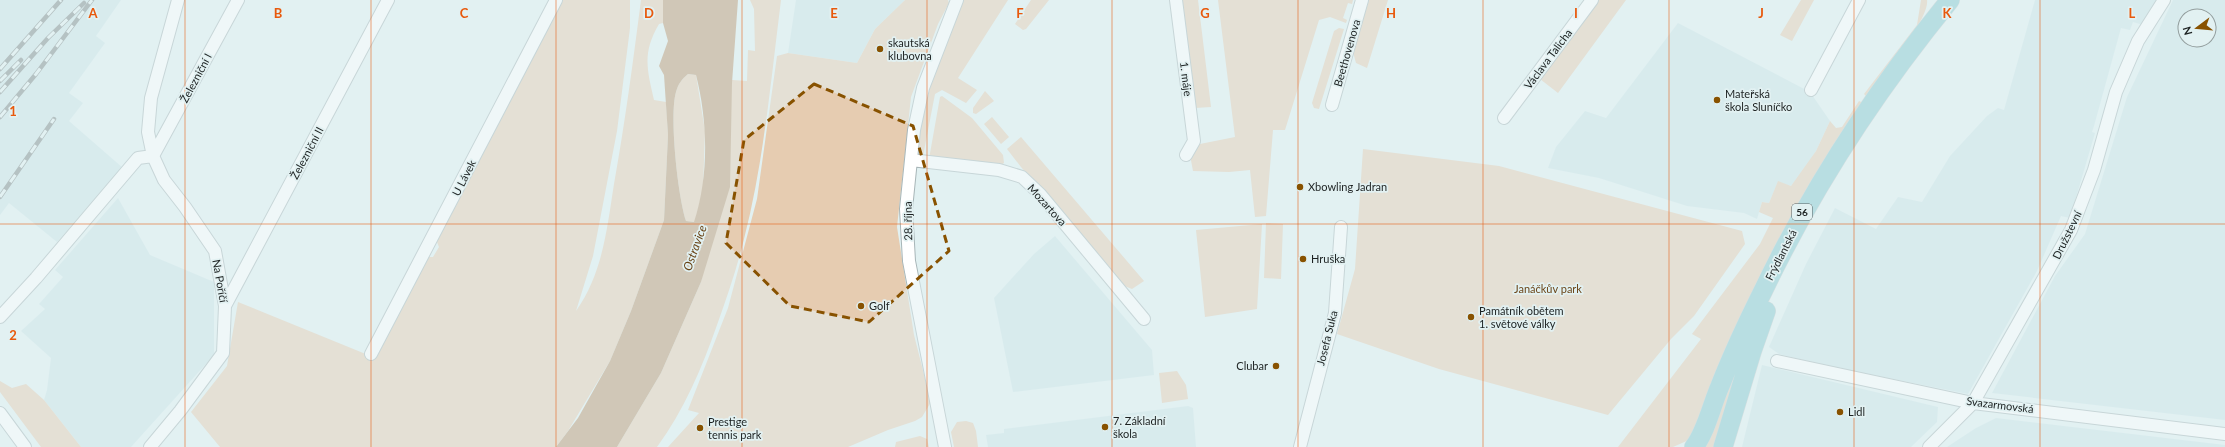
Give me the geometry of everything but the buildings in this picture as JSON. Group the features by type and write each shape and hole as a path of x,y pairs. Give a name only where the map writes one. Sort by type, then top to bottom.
{"main road":[{"name":"Frýdlantská","path":"1694,447 1757,303 1801,214 1845,142 1870,105 1923,33 1956,1"},
{"name":"Frýdlantská","path":"1723,447 1760,327 1789,262 1811,220 1880,112 1956,1"}],"street":[{"name":"Na Poříčí","path":"150,447 180,411 223,353 226,306 215,251 185,207 164,180 153,156 148,132 151,98 178,0"},
{"name":"Železniční I","path":"153,156 238,0"},
{"name":"Železniční II","path":"226,306 388,0"},
{"name":"U Lávek","path":"371,354 556,0"},
{"name":"28. října","path":"945,447 909,261 906,209 914,130 923,88 957,0"},
{"name":"1. máje","path":"1176,0 1194,141 1186,155"},
{"name":"Beethovenova","path":"1332,105 1362,0"},
{"name":"Václava Talicha","path":"1504,118 1592,0"},
{"path":"1811,90 1859,0"},
{"name":"Družstevní","path":"1929,447 1973,402 2072,230 2094,170 2116,92 2138,41 2164,0"},
{"path":"0,317 36,278 138,158 153,156"},
{"name":"Mozartova","path":"911,160 999,170 1022,177 1039,193 1144,319"},
{"name":"Josefa Suka","path":"1300,447 1335,313 1341,227"},
{"name":"Svazarmovská","path":"1777,361 1973,402 2225,434"},
{"path":"0,413 25,447"}],"highlighted area":[{"path":"814,84 913,126 949,251 869,322 790,306 726,243 744,140"}],"shaded area":[{"path":"0,0 121,0 96,36 105,43 69,93 83,103 69,121 123,168 57,242 9,203 0,215"},
{"path":"796,0 905,0 875,29 857,63 788,53"},
{"path":"2035,0 2159,0 2143,25 2133,22 2130,30 2121,28 2092,132 2095,133 2070,218 2061,216 2037,271 1968,394 1828,366 1779,354 1769,347 1806,264 1835,208 1876,229 1898,197 1922,202 1950,156 1987,116 1998,108 2004,110"},
{"path":"2173,0 2225,0 2225,420 1992,393 2055,276 2085,234 2127,97"},
{"name":"Mateřská škola Sluníčko","path":"1678,23 1810,92 1830,121 1816,151 1806,167 1791,186 1778,182 1769,203 1762,202 1757,219 1744,213 1687,206 1599,178 1548,168 1556,147 1585,111 1606,118"},
{"path":"118,198 150,255 214,282 214,355 131,447 81,447 44,400 47,390 51,358 21,331 45,309 39,304 63,277 55,270"},
{"path":"1055,236 1152,350 1154,375 1013,392 994,298 1034,254"},
{"path":"1762,365 1938,407 1937,422 1911,447 1742,447"},
{"name":"7. Základní škola","path":"1188,406 1193,408 1196,447 988,447 986,435 1004,433 1004,429"},
{"path":"1996,418 2225,445 2225,447 1947,447 1976,428"}],"green space":[{"path":"563,0 630,0 630,28 617,131 593,256 576,311 585,296 598,266 606,234 632,69 641,0 663,0 663,23 659,24 650,44 648,53 648,70 654,100 666,102 668,135 664,220 631,311 610,361 568,431 556,447 220,447 191,412 227,366 238,302 373,357 424,257 433,257 439,247 435,237"},
{"path":"750,0 781,0 757,180 735,272 699,373 667,433 657,447 617,447 661,373 701,282 732,80 747,81 748,50 755,51 754,9"},
{"path":"905,0 948,0 949,3 938,24 911,97 897,227 914,335 931,402 922,417 915,421 888,430 848,447 668,447 699,413 688,410 728,308 757,199 777,56 788,53 857,63 875,29"},
{"path":"963,0 1008,0 958,78 977,90 966,103 942,90 935,94 923,156 919,151 918,143 930,88 941,52"},
{"path":"1031,0 1049,0 1026,29 1023,30 1015,24"},
{"path":"1180,0 1198,0 1211,107 1195,108"},
{"path":"1218,0 1353,0 1352,4 1348,3 1343,18 1347,20 1346,23 1330,17 1319,20 1285,130 1273,130 1266,216 1255,217 1250,170 1229,172 1193,171 1190,155 1195,145 1235,137"},
{"path":"1369,0 1388,0 1367,68 1356,63 1353,52"},
{"path":"1598,0 1626,0 1558,93 1540,79"},
{"path":"1801,0 1814,0 1792,41 1780,35"},
{"path":"1921,0 1927,0 1926,9 1921,21 1903,49 1867,97 1864,94 1917,25"},
{"path":"1339,28 1344,29 1319,109 1314,108 1312,103 1334,31"},
{"path":"688,74 696,75 705,131 703,189 695,222 686,221 683,210 677,176 673,119 676,92 680,82"},
{"path":"985,91 994,101 976,114 973,113 973,108"},
{"path":"942,96 972,118 1003,155 1004,163 1001,165 929,159 940,97"},
{"path":"1859,101 1863,103 1691,439 1673,447 1618,447 1701,339 1692,334 1760,244 1773,218 1759,212 1762,202 1769,203 1778,181 1791,186 1816,151 1830,121 1836,128 1842,127"},
{"path":"992,117 1009,137 1001,144 984,124"},
{"path":"1021,137 1144,281 1132,289 1122,285 1021,167 1007,149"},
{"name":"Janáčkův park","path":"1363,149 1499,166 1742,231 1745,244 1694,316 1671,339 1608,415 1439,369 1337,334 1355,269"},
{"path":"1266,223 1283,224 1281,279 1264,278"},
{"path":"1262,224 1257,309 1205,317 1196,230"},
{"path":"1742,351 1717,447 1703,447"},
{"path":"1177,371 1186,385 1188,399 1162,403 1159,373"},
{"path":"0,381 12,388 26,384 44,400 81,447 41,447 0,392"},
{"path":"966,421 973,423 976,431 978,447 954,447 951,432 957,422"},
{"path":"920,436 927,439 929,447 895,447 896,442"}],"water":[{"name":"Ostravice","path":"663,0 738,0 732,83 730,187 701,282 661,373 617,447 556,447 578,418 610,361 631,311 664,220 668,135 664,75 659,66 668,41 663,23","holes":["688,74 696,75 703,111 705,149 702,186 694,222 686,221 683,210 677,176 673,119 674,103 679,84"]}],"railway":[{"path":"0,69 61,0"},
{"path":"0,117 36,74 92,0"},
{"path":"0,92 48,38 84,3"},
{"path":"0,81 21,60"},
{"path":"0,197 54,119"}],"place":[{"name":"skautská klubovna","path":"880,49"},
{"name":"Mateřská škola Sluníčko","path":"1717,100"},
{"name":"Xbowling Jadran","path":"1300,187"},
{"name":"Hruška","path":"1303,259"},
{"name":"Golf","path":"861,306"},
{"name":"Památník obětem 1. světové války","path":"1471,317"},
{"name":"Clubar","path":"1276,366"},
{"name":"Lidl","path":"1840,412"},
{"name":"7. Základní škola","path":"1105,427"},
{"name":"Prestige tennis park","path":"700,428"}]}
